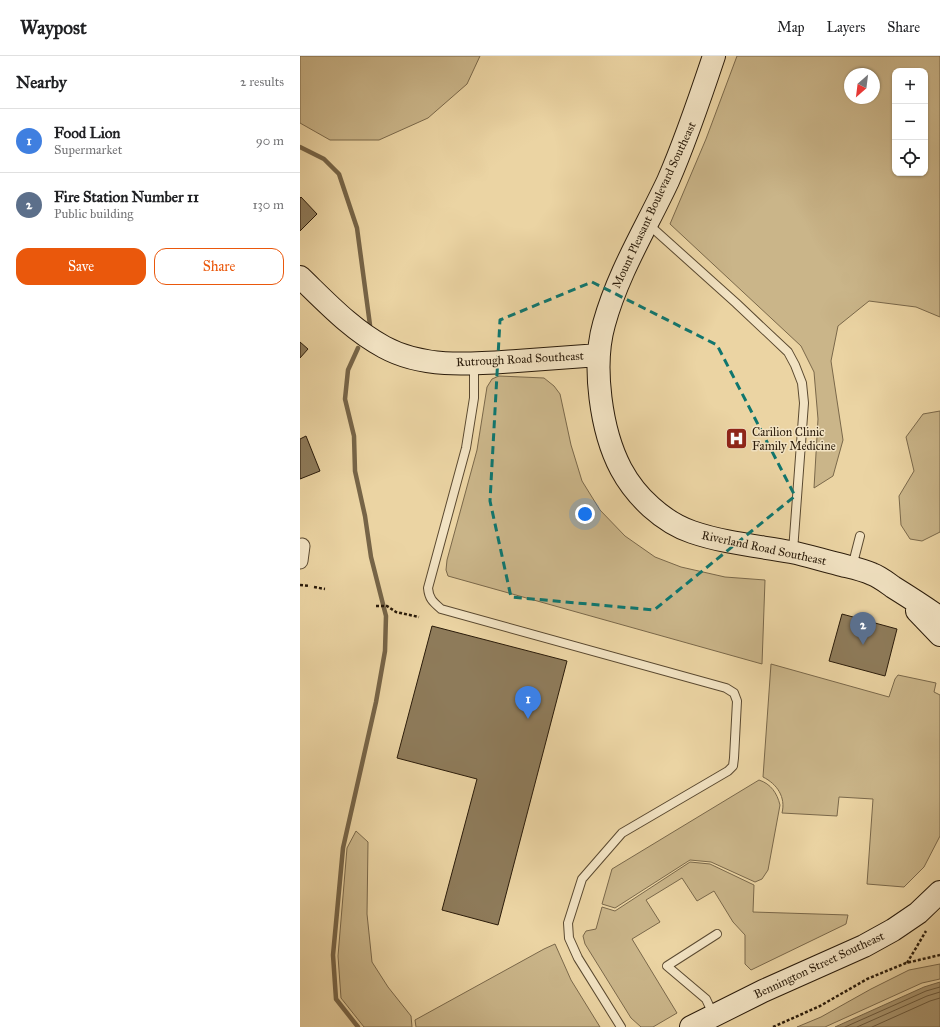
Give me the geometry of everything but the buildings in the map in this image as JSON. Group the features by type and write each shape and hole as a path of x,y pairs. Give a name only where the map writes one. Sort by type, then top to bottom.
{"main road":[{"name":"Mount Pleasant Boulevard Southeast","path":"599,355 603,326 613,295 625,266 669,179 695,114 714,56"},
{"name":"Rutrough Road Southeast","path":"300,278 332,308 384,348 422,360 445,363 474,364 599,355"},
{"name":"Riverland Road Southeast","path":"599,355 598,375 602,407 612,447 621,469 635,490 650,506 668,520 689,531 717,540 793,552 873,574 940,618"},
{"path":"873,574 910,584 940,601"},
{"path":"897,589 940,635"},
{"name":"Bennington Street Southeast","path":"691,1027 713,1015 864,946 893,930 918,913 937,891"}],"street":[{"path":"300,561 302,546"}],"lane":[{"path":"647,223 788,352 795,365 802,383 804,403 793,552"},
{"path":"474,364 474,398 466,448 428,588 429,596 434,604 441,609 726,688 734,693 737,701 733,766 622,833 582,879 568,923 569,938 578,958 621,1027"},
{"path":"852,568 860,536"},
{"path":"713,1015 706,998 667,966 717,934"}],"path":[{"path":"300,585 310,586"},
{"path":"314,587 325,589"},
{"path":"376,606 388,606 396,612 419,617"},
{"path":"906,963 927,929"},
{"path":"773,1027 820,1006 867,979 906,963 940,955"}],"highlighted area":[{"path":"592,282 717,345 795,496 654,610 511,597 490,501 500,320"}],"shaded area":[{"path":"300,56 480,56 467,84 428,118 379,140 330,140 300,123"},
{"path":"737,56 940,56 940,317 916,307 869,301 838,326 831,361 843,440 833,476 814,488 818,419 814,372 801,346 670,224 706,139"},
{"path":"499,376 544,378 554,386 560,394 571,445 582,481 600,510 625,536 655,557 681,567 725,577 765,580 762,664 448,576 446,570 447,560 477,450 487,387 492,379"},
{"path":"940,411 940,532 922,541 910,539 901,525 899,496 914,471 906,437 923,414"},
{"path":"771,664 889,697 895,679 898,675 936,683 934,692 940,695 940,836 924,867 904,887 867,884 873,799 839,797 837,816 782,813 783,802 779,792 772,783 763,777"},
{"path":"759,780 767,784 773,790 780,805 768,870 762,879 755,882 711,862 690,860 615,908 602,904 612,869"},
{"path":"356,831 368,842 367,914 372,962 388,987 411,1016 412,1027 364,1027 341,998 338,956 347,848"},
{"path":"690,862 710,864 754,885 753,912 848,915 846,924 751,970 745,964 745,935 733,922 714,891 697,901 682,878 646,900 660,922 632,939 677,1013 653,1027 641,1027 631,1018 585,944 583,936 586,931 596,929 602,907 615,911"},
{"path":"555,944 571,980 600,1027 416,1027 415,1020"},
{"path":"940,964 940,979 922,983 825,1027 797,1027 821,1017 909,970"}],"water":[{"path":"940,982 940,1027 835,1027 924,987"}],"waterway":[{"path":"300,147 324,159 339,174 357,228 370,325"},
{"path":"358,348 348,370 345,399 354,436 355,471 365,516 371,557 386,616 385,651 376,702 343,848 333,955 336,999 358,1027"}],"place":[{"name":"Carilion Clinic Family Medicine","path":"737,439"},
{"name":"Fire Station Number 11","path":"863,645"},
{"name":"Food Lion","path":"528,719"}]}
